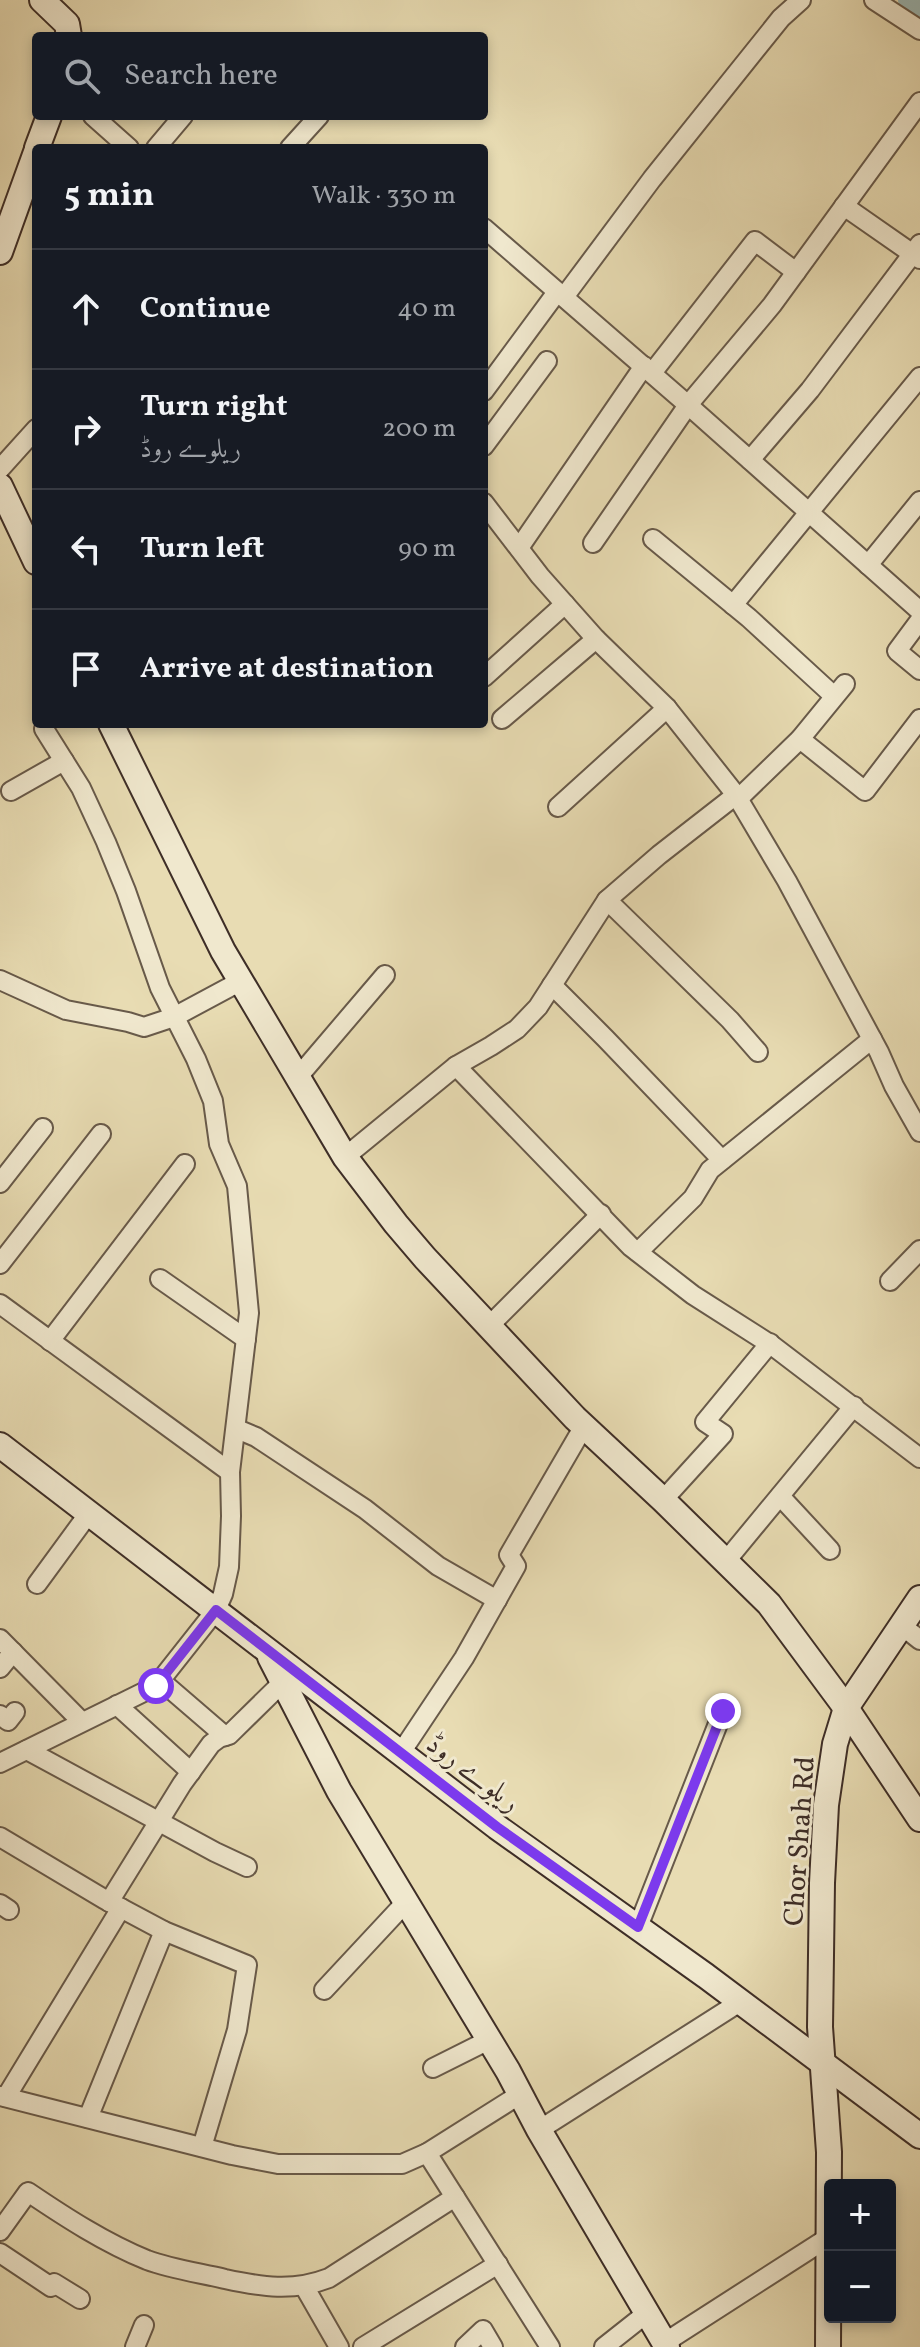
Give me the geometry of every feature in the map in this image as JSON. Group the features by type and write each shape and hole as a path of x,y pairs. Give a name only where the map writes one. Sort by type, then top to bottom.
{"street":[{"path":"42,0 67,24 68,32"},
{"path":"488,386 781,18 801,0"},
{"path":"874,0 920,30"},
{"path":"593,543 688,405 772,305 920,102"},
{"path":"39,144 48,120"},
{"path":"98,120 124,144"},
{"path":"159,144 180,120"},
{"path":"296,144 316,120"},
{"path":"0,252 32,164"},
{"path":"750,460 810,390 918,252 844,206"},
{"path":"488,231 920,611"},
{"path":"519,548 648,370 755,241 796,272"},
{"path":"488,441 547,361"},
{"path":"733,605 920,377"},
{"path":"0,469 32,433"},
{"path":"0,486 32,554"},
{"path":"868,565 920,501"},
{"path":"488,514 596,639 667,708 737,797 787,881 894,1086 915,1108 920,1132"},
{"path":"345,1157 456,1066 517,1029 538,1007 607,900 659,855 737,797 800,739 840,690 653,539"},
{"path":"488,673 565,604"},
{"path":"920,620 897,651 920,670"},
{"path":"502,719 596,639"},
{"path":"558,807 667,708"},
{"path":"800,739 865,791 920,719"},
{"path":"113,728 223,951 345,1157 396,1224 489,1326 584,1426 769,1604 846,1708 920,1819"},
{"path":"0,1763 156,1686 216,1610 229,1567 230,1472 249,1313 237,1186 219,1144 213,1101 196,1059 160,988 106,842 81,788 44,729"},
{"path":"11,791 64,761"},
{"path":"607,900 730,1020 758,1052"},
{"path":"298,1077 385,975"},
{"path":"0,980 66,1010 144,1027 174,1017 241,981"},
{"path":"552,985 722,1160"},
{"path":"638,1252 693,1198 710,1170 872,1039"},
{"path":"456,1066 568,1184 638,1252 693,1295 770,1343 920,1458"},
{"path":"0,1183 43,1128"},
{"path":"0,1264 101,1134"},
{"path":"50,1341 185,1164"},
{"path":"489,1326 601,1214"},
{"path":"890,1281 920,1250"},
{"path":"160,1279 246,1339"},
{"path":"0,1304 230,1472"},
{"path":"663,1500 723,1434 705,1422 770,1343"},
{"path":"726,1561 854,1406"},
{"path":"400,1754 464,1658 497,1600 516,1566 509,1555 584,1426"},
{"path":"237,1429 256,1437 365,1509 438,1566 497,1600"},
{"name":"ریلوے روڈ","path":"0,1445 497,1827 638,1927 920,2136"},
{"path":"780,1496 830,1550"},
{"path":"37,1584 89,1513"},
{"name":"Chor Shah Rd","path":"829,2179 820,2027 826,1805 835,1744 846,1708 910,1633 920,1598"},
{"path":"0,1668 7,1645 81,1721"},
{"path":"265,1648 339,1791 508,2071 539,2130 666,2345 824,2240"},
{"path":"160,1680 225,1736"},
{"path":"283,1682 229,1735 211,1744 191,1772 159,1821 115,1905 3,2096 278,2164 402,2164 427,2153 519,2095"},
{"path":"117,1705 191,1772"},
{"path":"638,1927 723,1711"},
{"path":"27,1750 247,1867"},
{"path":"0,1837 164,1931 247,1965 237,2030 202,2147"},
{"path":"324,1990 406,1902"},
{"path":"88,2118 164,1931"},
{"path":"539,2130 740,2002"},
{"path":"433,2068 489,2040"},
{"path":"427,2153 550,2347"},
{"path":"2,2225 28,2192 114,2245 149,2261 284,2288 329,2278 455,2197"},
{"name":"Chor Shah Rd","path":"828,2347 829,2251"},
{"path":"0,2253 51,2287 54,2283 80,2299"},
{"path":"363,2347 498,2264"},
{"path":"304,2286 339,2347"},
{"path":"604,2347 647,2313"},
{"path":"135,2347 144,2325"},
{"path":"465,2347 483,2330 493,2347"}],"waterway":[{"path":"907,0 920,8"}],"route":[{"path":"156,1686 216,1610 497,1827 638,1927 723,1711"}]}
